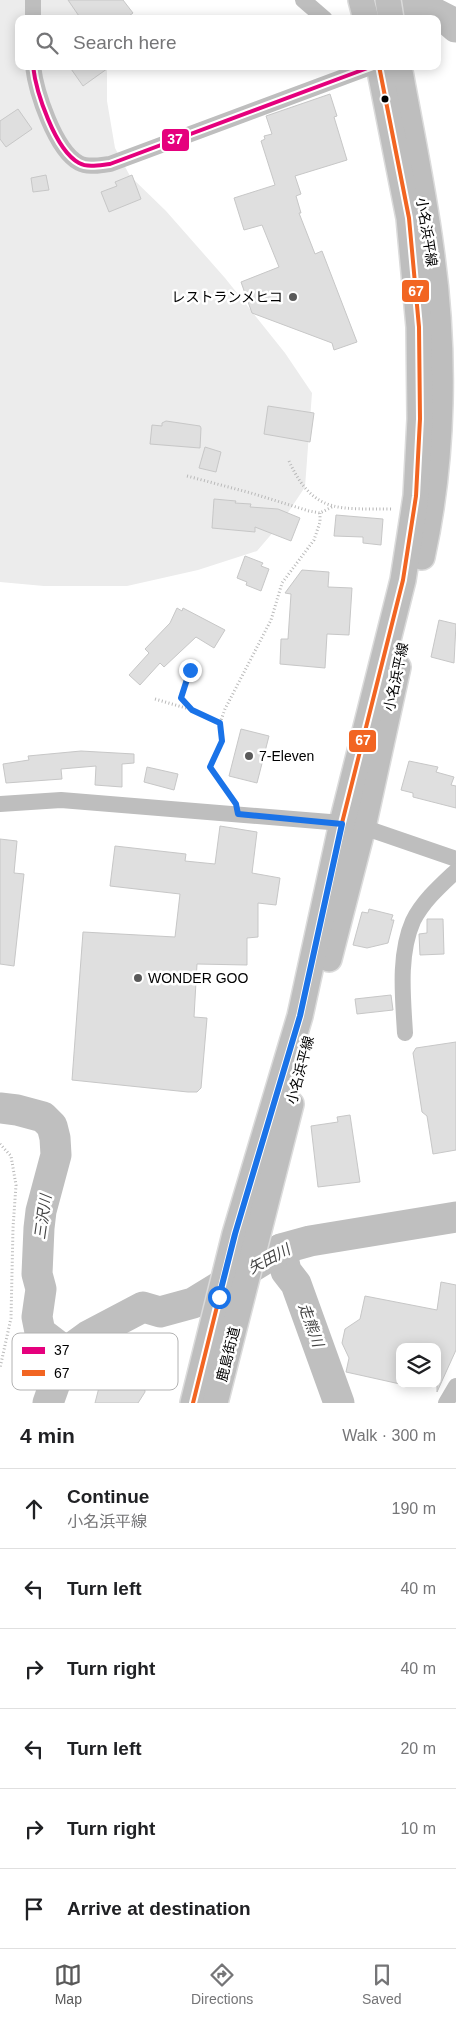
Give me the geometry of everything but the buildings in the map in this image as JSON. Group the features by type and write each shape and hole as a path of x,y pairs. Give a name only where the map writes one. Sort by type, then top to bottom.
{"main road":[{"path":"388,0 390,15"},
{"name":"小名浜平線","path":"352,825 403,580 414,510 420,419 419,327 409,218 380,70"},
{"name":"小名浜平線","path":"193,1403 230,1301 430,523 437,452 440,349 432,258 400,70"},
{"name":"鹿島街道","path":"215,1403 230,1301"}],"street":[{"path":"33,0 33,15"},
{"path":"303,0 320,15"},
{"path":"34,70 39,94 61,145 80,164 93,166 110,164 362,70"},
{"path":"0,804 61,800 352,825 456,859"},
{"path":"405,1033 404,964 413,921 429,898 456,871"},
{"path":"446,1403 456,1386"}],"path":[{"path":"289,461 297,480 319,501 332,508 414,510"},
{"path":"187,476 320,514 332,508"},
{"path":"238,814 236,804 210,767 222,741 220,723 225,709 271,620 282,582 314,540 320,522 320,514"},
{"path":"190,670 181,698 192,710"},
{"path":"155,699 192,710 220,723"},
{"path":"0,1144 11,1156 16,1186 13,1228 14,1292 11,1318 0,1368"}],"shaded area":[{"path":"0,0 103,0 105,15 15,15 15,70 107,70 107,101 115,148 130,176 166,211 225,278 285,353 312,393 305,487 281,523 257,551 198,570 127,586 44,586 0,582"}],"waterway":[{"name":"矢田川","path":"408,0 438,15"},
{"name":"矢田川","path":"441,16 456,27"},
{"name":"三沢川","path":"0,1108 17,1110 43,1117 52,1126 55,1138 56,1155 41,1211 39,1228 37,1274 41,1289 37,1317 41,1333"},
{"name":"矢田川","path":"94,1333 143,1307 160,1312 193,1303 281,1249 310,1241 456,1217"},
{"name":"走熊川","path":"281,1249 286,1271 296,1284 339,1403"},
{"name":"矢田川","path":"48,1403 53,1390"}],"transit line":[{"name":"37","path":"34,70 48,119 62,146 79,163 90,166 110,164 362,70"},
{"name":"67","path":"193,1403 235,1234 300,1016 342,823 403,580 416,496 420,419 419,327 409,218 380,70"}],"place":[{"name":"レストランメヒコ","path":"293,297"},
{"name":"7-Eleven","path":"249,756"},
{"name":"WONDER GOO","path":"138,978"}],"route":[{"path":"190,670 181,698 192,710 220,723 222,741 210,767 236,804 238,814 342,824 300,1016 235,1234 219,1297"}]}
